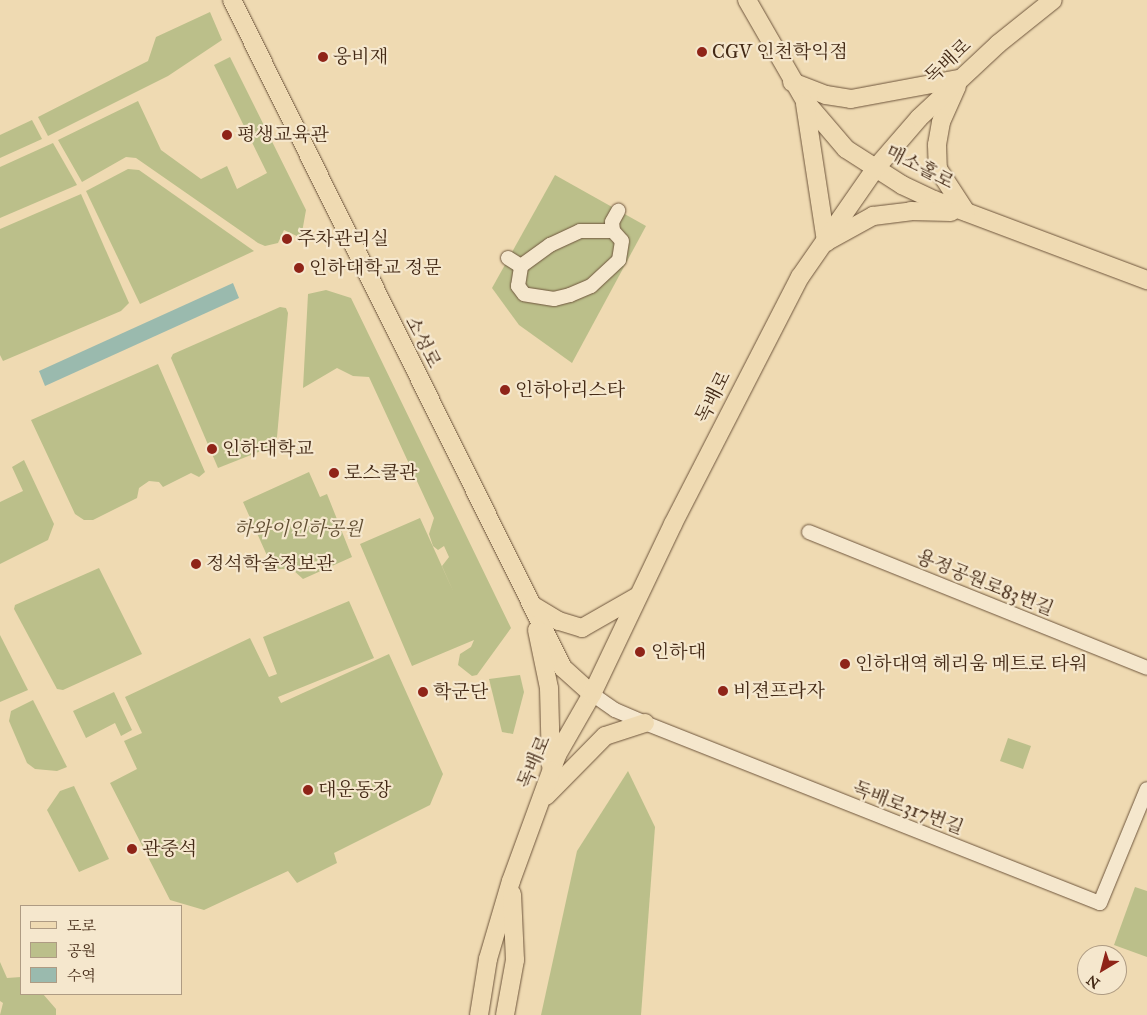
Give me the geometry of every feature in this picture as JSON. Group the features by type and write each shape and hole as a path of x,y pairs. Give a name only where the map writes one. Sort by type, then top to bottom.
{"main road":[{"name":"매소홀로","path":"747,0 804,102 846,149 902,185 966,212 1147,280"},
{"name":"독배로","path":"479,1015 488,959 511,881 552,771 592,694 638,596 766,339 800,277 826,242 875,168 919,118 960,79 1053,0"},
{"name":"소성로","path":"237,2 563,668 592,694"},
{"path":"792,82 826,95 850,100 960,79"},
{"path":"960,79 941,122 937,145 938,169 966,212"},
{"path":"804,102 826,242 873,216 911,211 966,212"},
{"path":"532,605 559,621 582,628 638,596"},
{"path":"532,605 548,677 552,771"},
{"path":"540,802 605,736 645,723"},
{"name":"독배로","path":"505,1015 515,960 511,881"}],"street":[{"path":"612,231 612,222 618,211"},
{"path":"580,231 612,231 622,241 623,250 620,260 598,281 570,295 554,299 524,294 518,286 521,266 566,236 580,231"},
{"path":"508,258 521,266"},
{"name":"용정공원로83번길","path":"809,532 1147,668"},
{"name":"독배로317번길","path":"592,694 615,710 645,723 1100,903 1147,789"}],"green space":[{"path":"210,12 222,40 168,76 48,136 38,117 148,61 156,37"},
{"path":"230,57 306,210 301,238 284,230 278,243 265,246 258,243 136,158 126,157 82,182 58,140 138,101 161,150 201,179 227,166 237,189 267,173 214,65"},
{"path":"32,120 42,139 0,158 0,135"},
{"path":"53,143 77,185 0,218 0,167"},
{"path":"128,169 139,170 254,251 140,304 86,191"},
{"path":"555,175 646,226 572,363 519,325 492,288"},
{"path":"81,194 129,303 121,311 3,361 0,355 0,229"},
{"path":"326,290 351,298 511,628 477,675 472,676 458,665 460,654 471,647 474,640 412,666 360,544 420,518 454,593 442,566 449,557 444,546 438,550 433,546 429,534 434,518 369,377 353,376 337,368 303,388 308,294"},
{"path":"280,307 286,308 288,313 277,437 266,449 218,468 171,358 173,354"},
{"path":"158,364 205,472 199,477 191,473 163,487 159,482 149,481 139,488 137,498 93,520 84,520 75,514 31,420"},
{"path":"24,460 54,524 48,540 0,564 0,502 23,491 12,467"},
{"name":"하와이인하공원","path":"309,472 320,497 327,494 352,557 303,579 292,569 273,569 243,502"},
{"path":"99,568 142,654 63,690 57,689 14,609 15,605"},
{"name":"대운동장","path":"349,601 374,658 278,697 281,703 389,654 443,774 430,805 334,853 337,863 297,883 288,871 204,910 170,900 110,783 137,769 124,741 142,733 125,697 250,638 269,677 277,674 263,637"},
{"path":"0,635 28,690 0,702"},
{"path":"520,675 524,692 513,734 502,732 489,679"},
{"path":"114,692 132,730 121,736 115,723 86,738 73,711"},
{"path":"33,700 67,767 57,771 35,769 27,763 9,721 11,711"},
{"path":"1008,738 1031,746 1023,769 1000,761"},
{"path":"628,771 655,827 641,1015 541,1015 577,851"},
{"path":"74,786 109,859 79,872 47,810 60,791"},
{"path":"1135,887 1147,891 1147,957 1127,950 1127,945 1114,945"},
{"path":"0,962 7,978 20,977 20,995 44,995 56,1009 56,1015 0,1015 3,1003 0,1001"}],"water":[{"path":"233,283 239,298 45,386 39,371"}],"place":[{"name":"CGV 인천학익점","path":"702,52"},
{"name":"웅비재","path":"323,57"},
{"name":"평생교육관","path":"227,135"},
{"name":"주차관리실","path":"287,239"},
{"name":"인하대학교 정문","path":"299,268"},
{"name":"인하아리스타","path":"505,390"},
{"name":"인하대학교","path":"212,449"},
{"name":"로스쿨관","path":"334,473"},
{"name":"정석학술정보관","path":"196,564"},
{"name":"인하대","path":"640,652"},
{"name":"인하대역 헤리움 메트로 타워","path":"845,664"},
{"name":"비젼프라자","path":"723,691"},
{"name":"학군단","path":"423,692"},
{"name":"대운동장","path":"308,790"},
{"name":"관중석","path":"132,849"}]}
